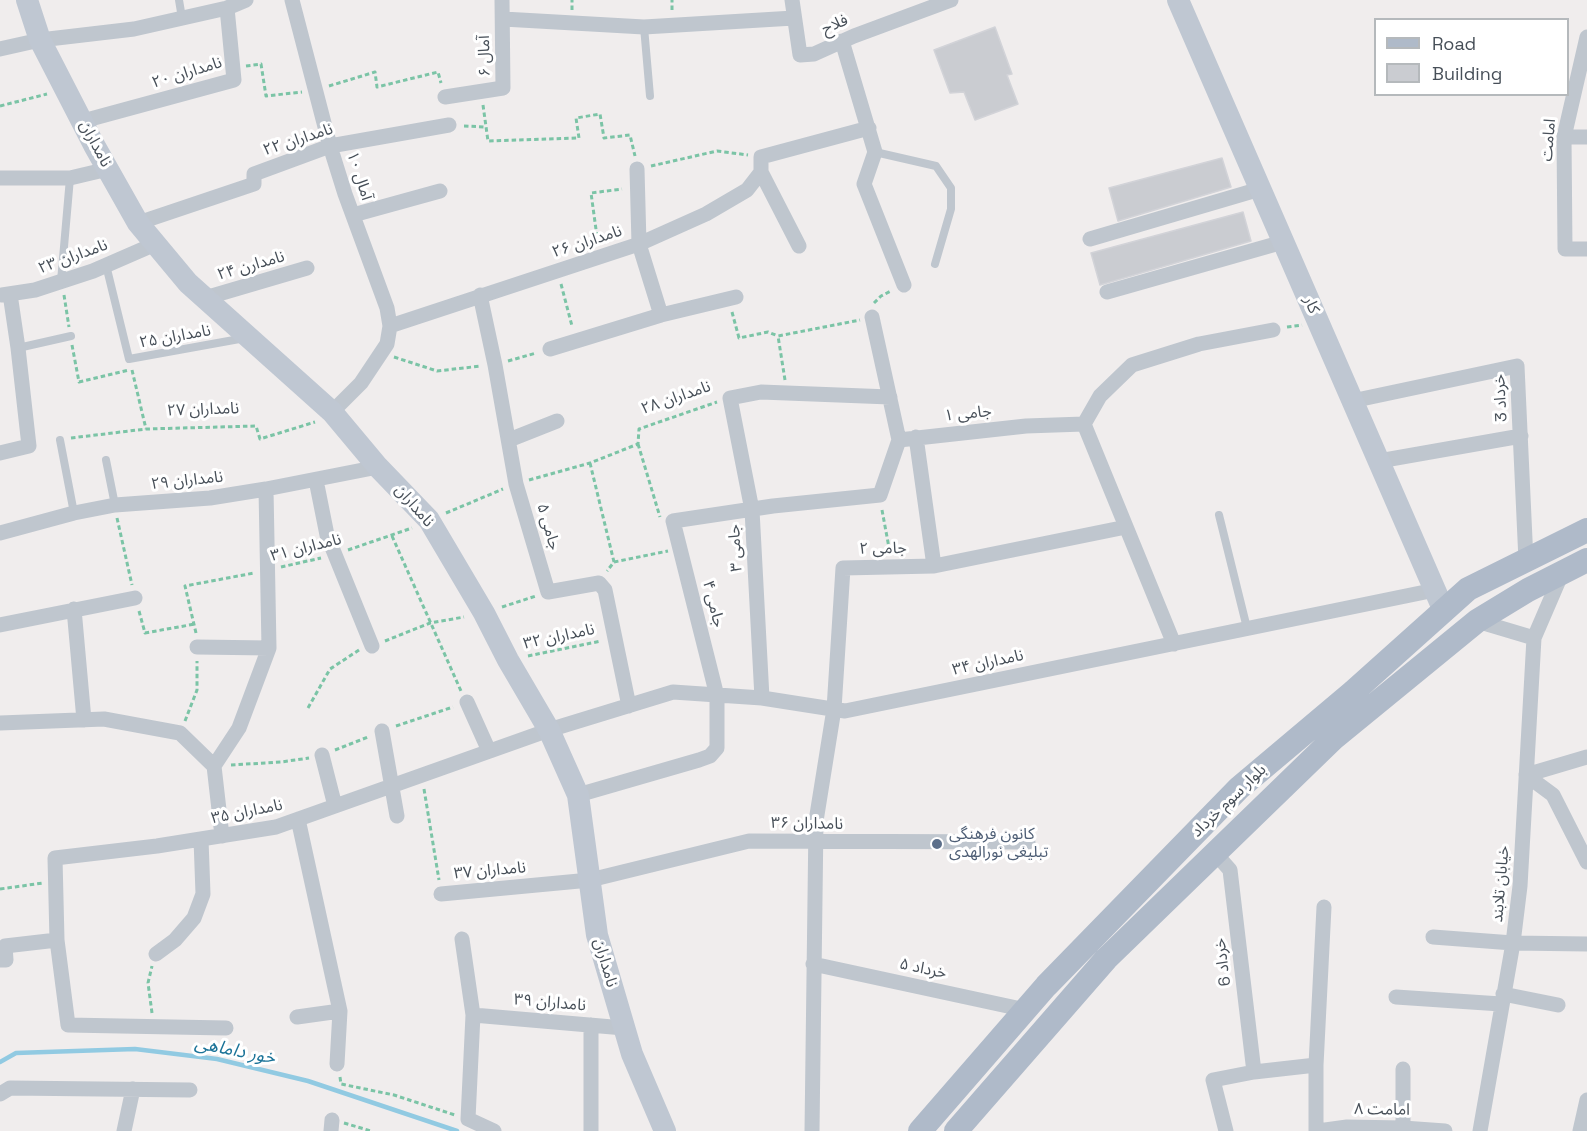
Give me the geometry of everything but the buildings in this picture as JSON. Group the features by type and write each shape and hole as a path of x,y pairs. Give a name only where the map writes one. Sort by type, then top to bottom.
{"main road":[{"name":"بلوار سوم خرداد","path":"920,1131 1046,986 1239,789 1353,692 1440,600 1468,589 1587,530"},
{"name":"بلوار سوم خرداد","path":"956,1131 1106,959 1334,738 1477,621 1528,590 1587,560"},
{"path":"974,1070 992,1091"}],"street":[{"name":"نامداران","path":"27,0 40,40 138,223 188,283 332,412 378,467 429,520 484,613 508,660 549,730 578,795 597,935 632,1054 665,1131"},
{"path":"0,49 40,40 134,29 227,8 246,0"},
{"name":"آمال ۱۰","path":"292,0 330,146 352,215 387,308 390,326"},
{"name":"آمال ۶","path":"445,97 503,88 502,0"},
{"path":"503,20 644,27 794,18 792,0"},
{"name":"کار","path":"1178,0 1440,600"},
{"name":"فلاح","path":"794,18 800,55 814,54 943,2"},
{"name":"نامداران ۲۰","path":"82,121 234,80 227,8"},
{"name":"امامت","path":"1587,37 1564,137 1565,249 1587,249"},
{"path":"842,41 875,152 864,184 903,285"},
{"name":"نامداران ۲۲","path":"138,223 255,184 254,174 330,146 449,125"},
{"path":"799,246 761,164 869,128"},
{"path":"1564,137 1587,137"},
{"name":"نامداران ۲۶","path":"390,326 639,244 706,214 747,190 761,164"},
{"path":"637,169 639,244 662,315"},
{"path":"0,178 70,178 108,170"},
{"path":"1090,239 1260,189"},
{"path":"352,215 440,191"},
{"path":"1107,292 1283,242"},
{"name":"نامداران ۲۳","path":"5,295 35,290 106,265 155,244"},
{"name":"نامدارن ۲۴","path":"205,298 307,268"},
{"path":"0,453 29,446 18,348 5,295"},
{"name":"جامی ۵","path":"480,296 495,364 516,484 548,592"},
{"path":"550,349 662,315 732,298"},
{"path":"673,521 880,495 899,440 872,317"},
{"path":"332,412 361,383 387,344 390,326"},
{"path":"1174,644 1084,424 1100,396 1132,365 1199,344 1273,330"},
{"name":"خرداد 3","path":"1353,401 1517,366 1526,561"},
{"name":"نامداران ۲۸","path":"730,398 761,392 890,397"},
{"name":"جامی ۳","path":"730,398 752,510 762,698"},
{"path":"509,440 557,421"},
{"name":"جامی ۱","path":"899,440 1026,426 1084,424"},
{"path":"1379,461 1521,436"},
{"name":"جامی ۲","path":"834,709 843,568 934,566 916,437"},
{"name":"نامداران ۲۹","path":"0,533 74,513 115,505 210,498 378,467"},
{"path":"316,480 327,535 372,646"},
{"path":"214,766 239,728 269,648 266,489"},
{"name":"جامی ۴","path":"578,795 710,756 717,748 717,696 673,521"},
{"path":"934,566 1126,527"},
{"name":"خیابان تلابند","path":"1480,1131 1513,943 1520,886 1534,638 1562,573"},
{"path":"548,592 599,583 605,590 629,706"},
{"path":"0,625 135,598"},
{"name":"نامداران ۳۴","path":"549,730 673,692 762,698 845,711 1247,628 1440,600"},
{"path":"74,609 84,720"},
{"path":"1477,621 1534,638"},
{"path":"197,646 269,648"},
{"path":"466,702 489,751"},
{"path":"812,1131 814,843 834,709"},
{"path":"0,723 104,719 180,733 214,766 222,836"},
{"name":"نامداران ۳۵","path":"226,1028 68,1025 57,940 55,858 276,827 549,730"},
{"path":"382,731 397,816"},
{"path":"322,755 335,806"},
{"path":"1526,775 1587,757"},
{"path":"1526,775 1553,795 1587,862"},
{"path":"298,819 340,1011 337,1064"},
{"path":"156,954 175,940 194,918 203,894 201,839"},
{"name":"نامداران ۳۶","path":"590,880 749,842 1028,842"},
{"name":"خرداد 6","path":"1215,853 1230,870 1254,1072"},
{"name":"نامداران ۳۷","path":"441,894 590,880"},
{"path":"1317,1131 1316,1065 1324,908"},
{"path":"1433,937 1513,943 1587,944"},
{"path":"462,939 473,1015 468,1119 494,1131"},
{"path":"0,960 6,960 5,946 57,940"},
{"name":"خرداد ۵","path":"813,964 1026,1010"},
{"path":"1396,997 1502,999 1558,1005"},
{"path":"297,1017 340,1011"},
{"name":"نامداران ۳۹","path":"473,1015 624,1028"},
{"path":"591,1025 591,1131"},
{"path":"1226,1131 1213,1080 1254,1072 1316,1065"},
{"path":"1403,1069 1403,1128"},
{"path":"0,1094 10,1088 190,1089"},
{"path":"124,1131 133,1089"},
{"path":"1580,1131 1587,1100"},
{"name":"امامت ۸","path":"1317,1131 1403,1128 1445,1131"}],"lane":[{"path":"179,0 182,18"},
{"path":"644,27 650,96"},
{"path":"875,152 936,166 951,188 951,209 935,264"},
{"path":"61,281 70,178"},
{"name":"نامداران ۲۵","path":"106,265 129,359 250,337"},
{"path":"18,348 71,336"},
{"path":"60,440 74,513"},
{"path":"106,460 115,505"},
{"path":"1219,515 1247,628"}],"path":[{"path":"233,69 261,64 266,96 315,90 375,72 376,87 438,72 445,97"},
{"path":"0,106 67,89"},
{"path":"482,91 488,141 579,138 576,118 600,114 604,138 630,135 637,169 717,151 761,164"},
{"path":"449,125 486,127"},
{"path":"599,258 591,194 637,187"},
{"path":"557,270 576,341"},
{"name":"نامداران ۲۵","path":"61,281 79,382 132,370 146,429"},
{"path":"732,298 739,338 768,332 778,336 872,317 876,300 903,285"},
{"path":"1273,330 1318,322"},
{"path":"778,336 787,393"},
{"path":"381,353 437,371 495,364 550,349"},
{"name":"نامداران ۲۸","path":"638,444 639,429 730,398"},
{"name":"نامداران ۲۷","path":"60,440 108,432 146,429 256,426 260,439 317,422 332,412"},
{"path":"429,520 516,484 590,463 638,444 659,517 673,521"},
{"path":"590,463 614,562"},
{"path":"880,495 892,567"},
{"path":"115,505 145,633 195,624"},
{"name":"نامداران ۳۱","path":"185,586 269,570 335,554 392,536 429,520"},
{"path":"392,536 466,702"},
{"path":"599,583 614,562 680,548"},
{"path":"484,613 548,592"},
{"name":"نامداران ۳۲","path":"508,660 615,638"},
{"path":"214,766 281,762 322,755"},
{"name":"نامداران ۳۷","path":"422,775 441,894"},
{"path":"0,889 55,882"},
{"path":"153,1027 148,983 156,954"},
{"path":"337,1064 341,1084 394,1095 468,1119"},
{"path":"331,1125 371,1131"}],"waterway":[{"name":"خور داماهی","path":"0,1062 16,1053 135,1049 217,1059 308,1081 457,1131"}],"place":[{"name":"کانون فرهنگی تبلیغی نورالهدی","path":"937,844"}]}
